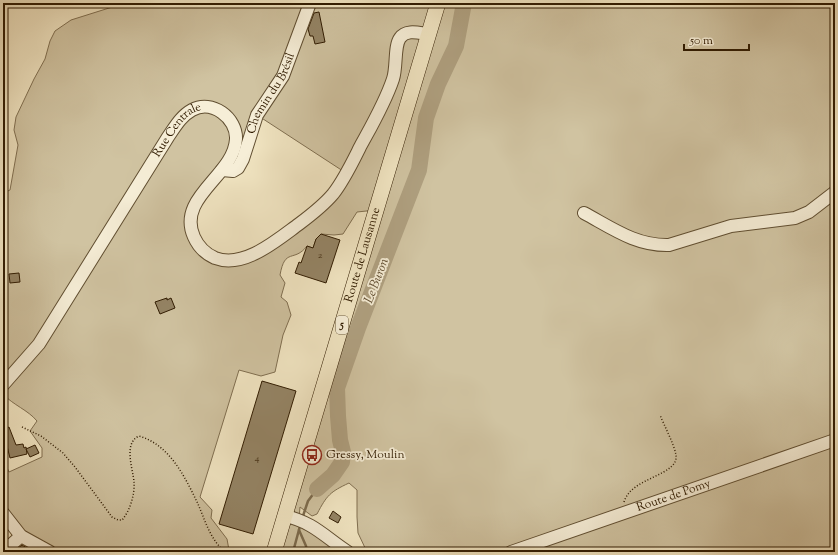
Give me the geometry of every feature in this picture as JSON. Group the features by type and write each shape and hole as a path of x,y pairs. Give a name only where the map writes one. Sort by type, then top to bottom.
{"main road":[{"name":"Route de Lausanne","path":"274,552 290,517 438,3"}],"street":[{"name":"Chemin du Brésil","path":"222,170 233,171 241,163 247,150 257,115 283,76 310,3"},
{"name":"Rue Centrale","path":"3,385 39,344 177,124 183,117 193,109 201,107 224,113 234,125 236,132 235,147 222,170 205,190 195,205 192,214 191,227 197,242 207,254 221,260 236,260 252,254 278,238 310,215 333,194 347,173 388,92 396,68 396,48 399,39 402,35 411,32 428,34"},
{"path":"584,213 638,241 650,244 669,244 731,226 795,218 809,212 835,192"},
{"name":"Route de Pomy","path":"512,552 835,440"},
{"path":"3,512 21,536 50,552"},
{"path":"290,517 310,524 343,551"},
{"path":"3,549 12,544 21,536"}],"path":[{"path":"623,514 626,496 631,489 669,469 675,462 675,451 660,415"},
{"path":"22,427 41,436 63,453 112,517 118,520 122,520 128,511 134,487 131,462 132,443 135,438 139,436 156,443 173,460 188,485 215,541 226,552"}],"shaded area":[{"path":"125,3 835,3 835,552 367,552 358,533 357,490 349,483 337,489 330,495 317,514 312,516 300,507 299,519 348,552 274,552 376,210 357,212 343,234 321,234 316,239 313,248 307,246 298,254 290,256 284,261 280,275 285,283 281,297 287,302 291,315 283,335 275,372 261,376 239,370 200,497 212,510 211,518 227,539 228,552 50,552 47,550 3,513 3,459 9,472 42,457 42,448 30,431 37,421 3,394 3,193 10,190 18,145 14,130 16,117 45,59 50,41 55,31 71,20","holes":["257,115 346,173 294,227 228,261 197,242 195,205 222,170 243,159"]}],"building":[{"path":"319,12 325,42 315,44 313,36 310,36 308,29 314,13"},
{"path":"321,234 340,240 326,283 295,273 299,262 301,263 307,246 313,248 316,239"},
{"path":"19,273 20,282 10,283 9,274"},
{"path":"167,298 167,300 171,298 175,308 160,314 155,302"},
{"path":"262,381 296,391 253,534 219,524"},
{"path":"9,427 16,445 23,444 24,448 26,447 27,454 10,458 5,438 3,439 3,430"},
{"path":"35,445 39,453 30,457 26,449"},
{"path":"333,511 341,517 338,523 329,518"},
{"path":"22,545 34,552 13,552"}],"waterway":[{"name":"Le Buron","path":"317,489 333,475 342,462 343,452 340,440 337,388 358,328 419,170 426,118 438,84 456,46 464,3"},
{"name":"Le Buron","path":"302,519 308,501 317,489"},
{"name":"Le Buron","path":"293,552 300,526"},
{"path":"299,530 307,552"}],"place":[{"name":"Gressy, Moulin","path":"312,455"}]}
